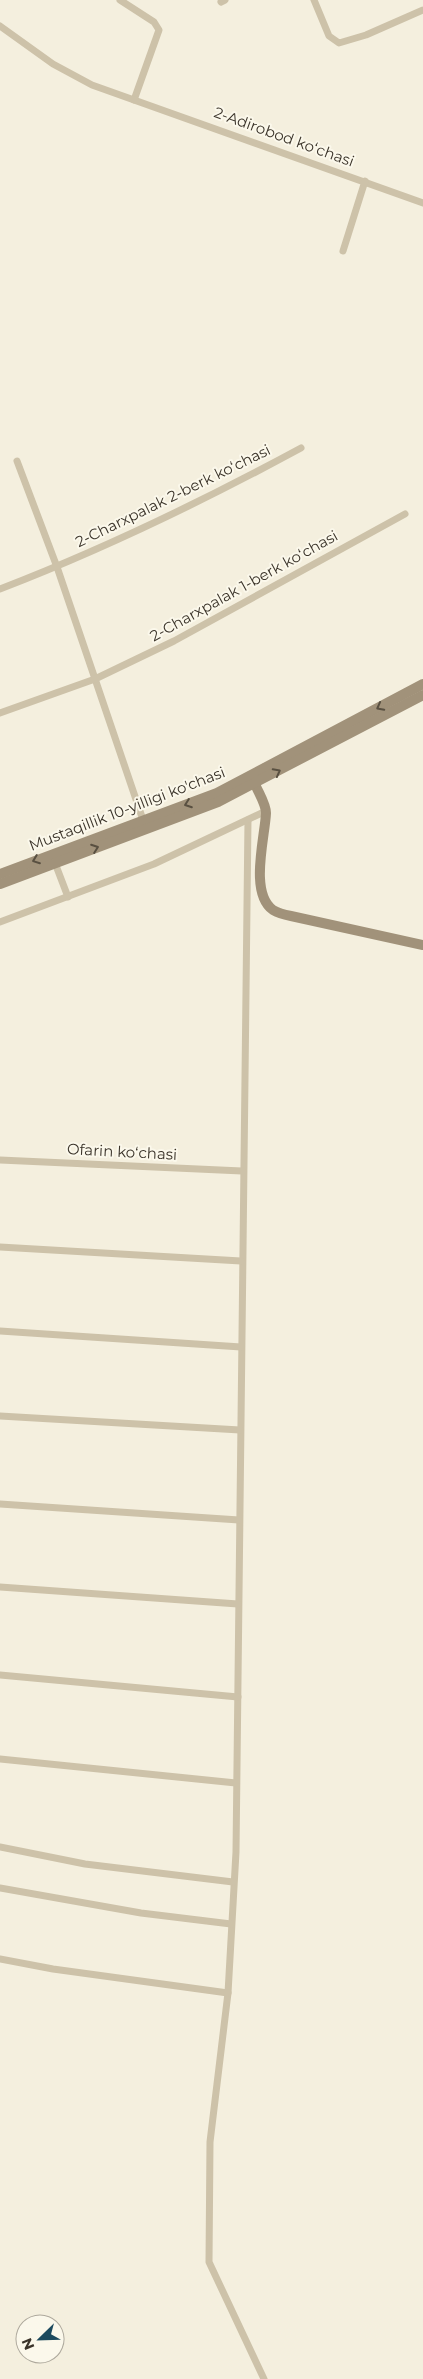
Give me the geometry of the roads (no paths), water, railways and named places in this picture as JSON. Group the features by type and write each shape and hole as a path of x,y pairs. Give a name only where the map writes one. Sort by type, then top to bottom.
{"main road":[{"name":"Mustaqillik 10-yilligi ko'chasi","path":"0,874 217,793 423,684"},
{"name":"Mustaqillik 10-yilligi ko'chasi","path":"0,884 57,867 218,802 423,695"},
{"path":"255,784 266,811 260,869 262,892 273,910 291,916 423,945"}],"street":[{"path":"120,0 154,22 159,30 134,100"},
{"path":"314,0 329,36 338,43 366,34 423,10"},
{"name":"2-Adirobod koʻchasi","path":"0,26 73,75 134,100 423,203"},
{"path":"344,251 365,181"},
{"name":"2-Charxpalak 2-berk koʻchasi","path":"0,589 57,567 220,491 301,448"},
{"path":"17,461 57,567 143,820"},
{"name":"2-Charxpalak 1-berk koʻchasi","path":"0,713 96,679 174,641 405,514"},
{"path":"0,922 154,864 266,811"},
{"path":"248,820 242,1171 236,1852 228,1993 210,2142 209,2262 264,2379"},
{"path":"57,867 68,897"},
{"name":"Ofarin koʻchasi","path":"0,1160 242,1171"},
{"path":"0,1247 242,1261"},
{"path":"0,1331 241,1347"},
{"path":"0,1416 240,1430"},
{"path":"0,1504 239,1520"},
{"path":"0,1587 238,1604"},
{"path":"0,1675 238,1697"},
{"path":"0,1759 236,1784"},
{"path":"0,1847 85,1864 233,1882"},
{"path":"0,1888 141,1913 231,1924"},
{"path":"0,1959 53,1969 228,1993"}]}
